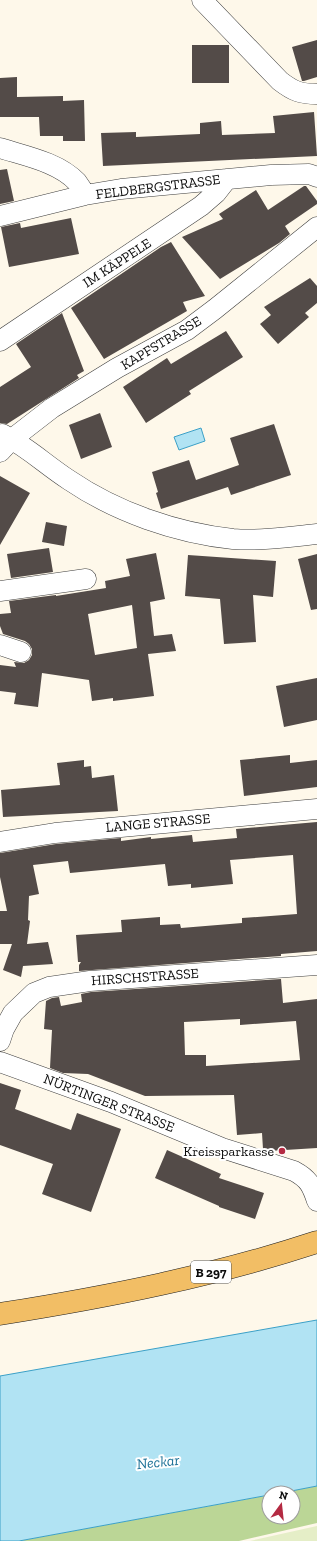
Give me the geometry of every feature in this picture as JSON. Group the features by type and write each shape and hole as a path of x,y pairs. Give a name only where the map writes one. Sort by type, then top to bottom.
{"main road":[{"name":"B 297","path":"0,1314 143,1288 240,1265 317,1242"}],"street":[{"path":"202,0 280,81 292,90 304,94 317,94"},
{"path":"0,148 51,166 68,174 78,183 85,196"},
{"name":"FELDBERGSTRASSE","path":"0,216 121,189 271,175 309,174 317,176"},
{"name":"IM KÄPPELE","path":"0,341 201,206 216,193 227,179"},
{"name":"KAPFSTRASSE","path":"4,441 52,408 117,368 187,330 317,227"},
{"path":"4,441 101,500 136,515 164,524 202,534 234,539 259,539 317,534"},
{"path":"0,591 86,579"},
{"path":"0,645 21,652"},
{"name":"LANGE STRASSE","path":"0,842 54,833 317,809"},
{"name":"HIRSCHSTRASSE","path":"0,1041 4,1028 13,1013 34,993 49,987 90,981 317,965"},
{"name":"NÜRTINGER STRASSE","path":"0,1062 111,1102 222,1148 294,1171 305,1177 316,1192"}],"green space":[{"path":"317,1486 317,1523 239,1541 19,1541 261,1496 261,1525 301,1525 301,1489"},
{"path":"317,1526 317,1541 250,1541"}],"water":[{"path":"201,428 205,441 179,450 174,437"},
{"name":"Neckar","path":"317,1320 317,1486 301,1489 301,1485 261,1485 261,1496 19,1541 0,1541 0,1376"}],"building":[{"path":"317,40 317,77 302,81 292,47"},
{"path":"192,45 229,45 229,83 192,83"},
{"path":"17,77 17,97 63,96 63,101 84,100 85,141 63,141 63,136 40,136 39,117 0,117 0,78"},
{"path":"314,112 317,156 103,166 101,133 136,132 136,137 200,134 200,123 221,121 222,135 275,133 273,116"},
{"path":"7,169 14,201 0,204 0,170"},
{"path":"306,186 317,201 317,204 285,226 290,234 279,243 220,279 182,237 223,219 219,214 256,190 268,210"},
{"path":"71,218 79,254 9,267 1,227 20,223 21,228"},
{"path":"171,242 205,296 183,302 187,311 104,359 71,308 161,247"},
{"path":"310,278 317,286 317,303 305,313 309,317 278,344 260,324 271,315 264,307"},
{"path":"62,313 84,371 77,375 79,378 7,424 0,423 0,387 31,367 16,344"},
{"path":"226,331 243,357 189,391 191,394 146,423 123,387 167,358 171,364"},
{"path":"100,413 112,447 81,459 69,425"},
{"path":"274,424 291,475 231,495 228,487 161,509 152,472 189,460 196,480 239,465 230,438"},
{"path":"0,476 30,493 0,545"},
{"path":"46,522 67,526 64,546 42,542"},
{"path":"49,548 53,572 11,578 7,554"},
{"path":"156,553 165,599 150,602 154,636 172,634 176,651 148,654 154,696 113,701 113,698 92,701 89,680 42,673 38,707 14,704 16,693 0,691 0,665 16,667 14,662 24,663 29,660 32,655 32,649 25,641 3,634 0,626 0,614 11,613 9,601 56,596 106,588 105,581 130,576 126,559","holes":["132,605 137,648 95,655 88,614"]},
{"path":"317,554 317,609 311,610 298,559"},
{"path":"188,555 276,561 273,597 253,595 256,642 224,644 220,599 185,596"},
{"path":"317,678 317,720 284,727 276,686"},
{"path":"290,755 290,763 317,760 317,787 244,796 240,760"},
{"path":"84,760 84,767 91,766 92,778 114,775 118,811 3,817 1,790 60,785 57,763"},
{"path":"317,822 317,951 281,954 281,956 79,971 79,965 81,962 78,962 76,935 122,932 121,920 160,917 160,925 180,924 181,928 242,923 242,918 297,914 293,855 230,860 233,884 191,888 191,884 168,886 165,864 70,873 68,861 33,865 39,894 29,896 28,920 30,921 27,944 48,942 53,964 23,966 21,977 3,970 12,944 0,944 0,911 7,911 0,877 0,853 56,844 121,838 121,841 151,837 151,839 192,835 193,842 237,838 236,829"},
{"path":"281,979 283,1003 317,999 317,1148 269,1151 263,1149 262,1133 237,1135 234,1095 145,1096 88,1074 63,1073 50,1068 52,1030 44,1029 46,1001 59,997 61,1006 82,1002 81,994 91,992","holes":["240,1019 240,1025 296,1021 300,1060 206,1066 206,1055 185,1055 184,1022"]},
{"path":"0,1083 21,1090 15,1109 71,1130 77,1113 121,1129 91,1212 42,1194 53,1164 0,1145"},
{"path":"167,1150 221,1174 219,1178 264,1193 255,1219 219,1207 155,1178"}],"place":[{"name":"Kreissparkasse","path":"282,1151"}]}
